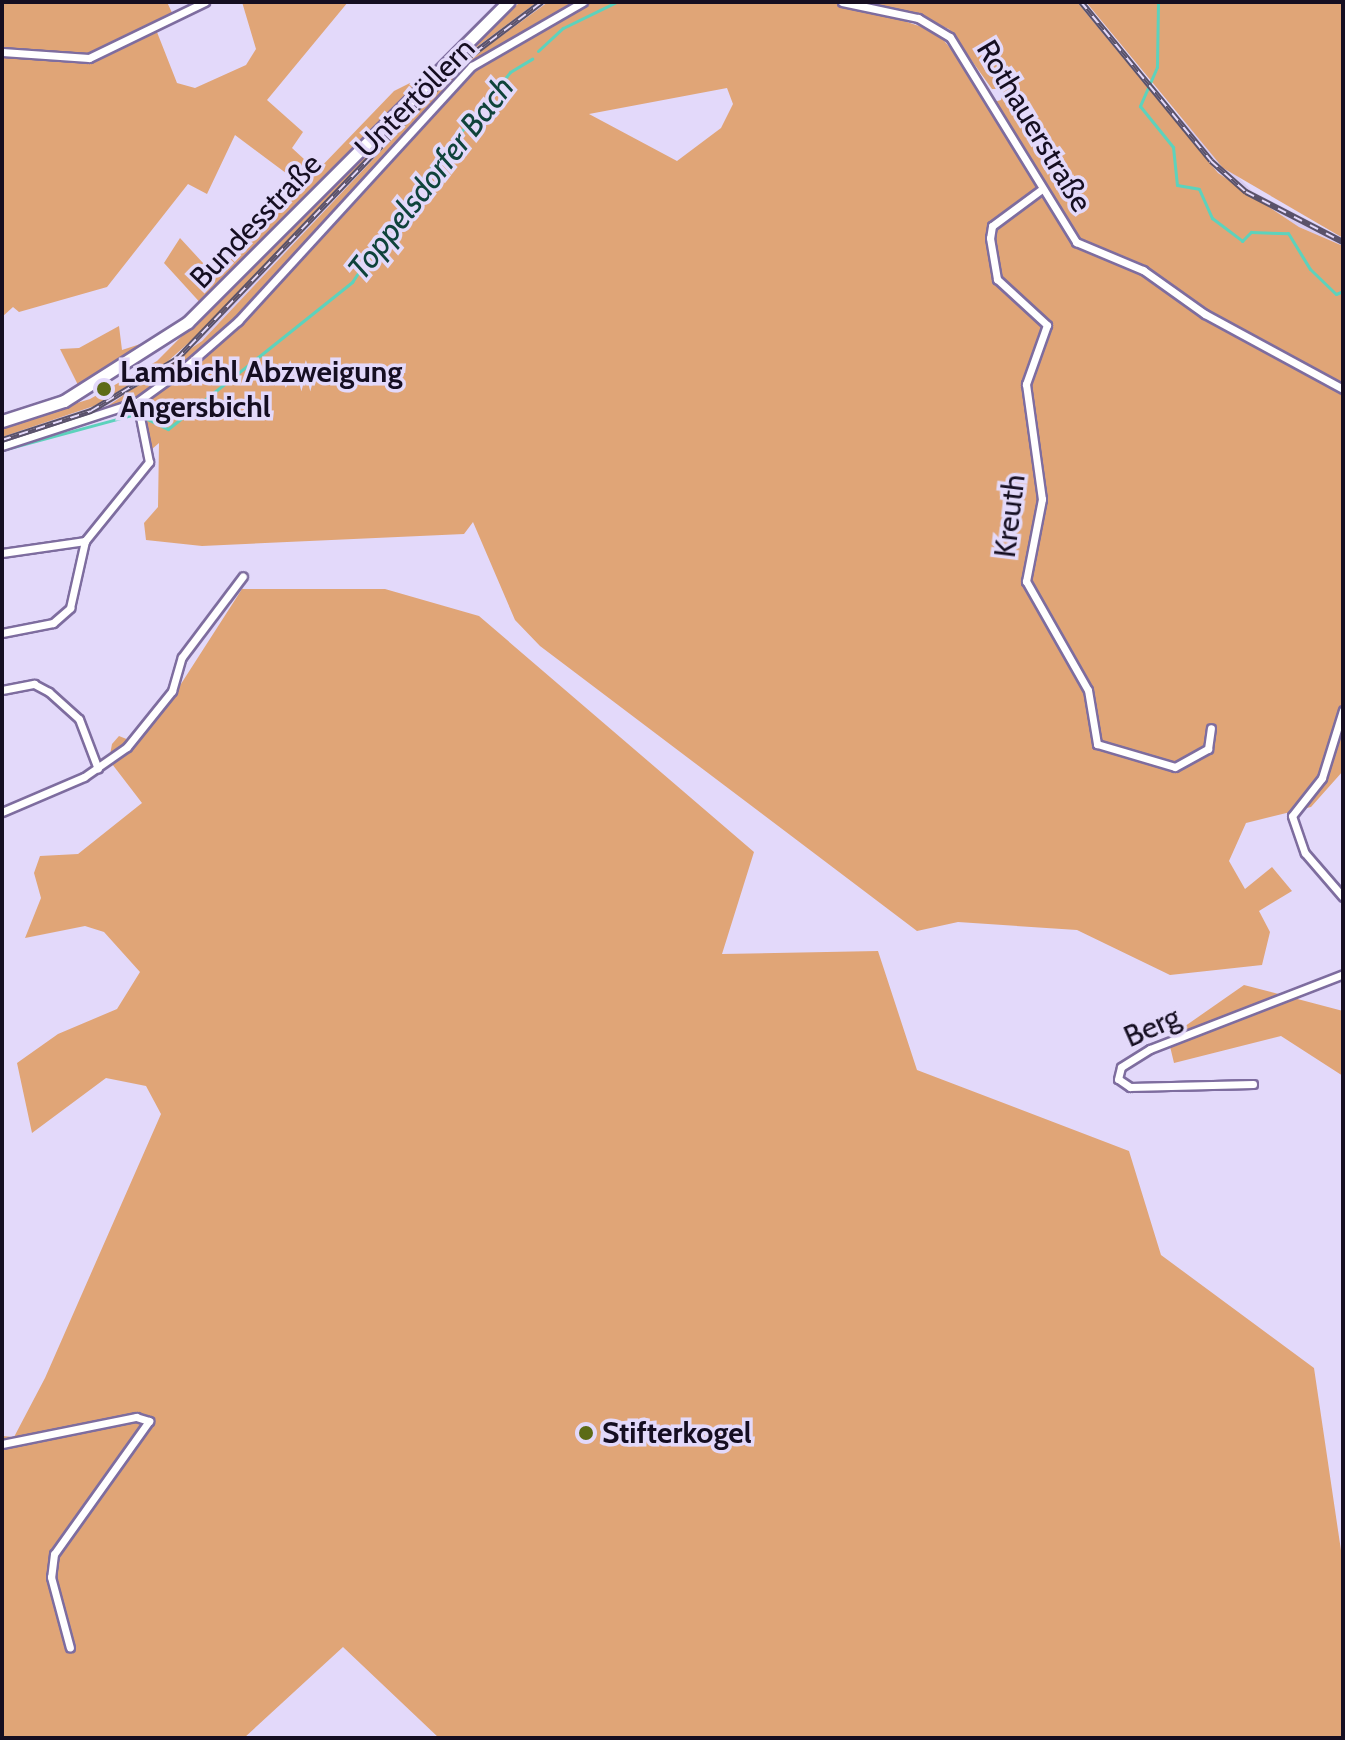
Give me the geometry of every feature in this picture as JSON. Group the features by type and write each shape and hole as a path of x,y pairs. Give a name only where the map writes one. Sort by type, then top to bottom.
{"main road":[{"name":"Bundesstraße","path":"2,421 64,401 188,322 507,2"}],"street":[{"path":"2,52 78,61 205,2"},
{"name":"Untertöllern","path":"2,446 137,402 238,321 465,73 521,31 583,2"},
{"name":"Rothauerstraße","path":"842,4 918,18 950,37 1076,242 1143,270 1205,314 1343,389"},
{"name":"Kreuth","path":"1042,189 992,226 990,238 997,279 1047,325 1026,384 1042,499 1026,581 1088,690 1097,744 1175,767 1208,749 1211,728"},
{"path":"2,633 67,613 85,541 149,462 137,402"},
{"path":"2,553 85,541"},
{"path":"2,812 98,769 127,747 172,691 182,657 243,576"},
{"path":"2,690 34,684 61,702 79,719 98,769"},
{"path":"1343,710 1322,778 1292,816 1305,853 1343,897"},
{"name":"Berg","path":"1253,1084 1143,1087 1118,1079 1121,1067 1150,1049 1343,974"},
{"path":"2,1444 136,1417 149,1421 54,1554 51,1577 70,1648"}],"shaded area":[{"path":"2,2 167,2 174,17 155,27 177,83 195,88 246,65 256,49 242,2 348,2 267,100 303,132 292,148 317,171 394,91 410,83 417,88 205,308 164,263 180,238 215,276 302,185 235,135 207,194 188,184 107,287 19,312 13,307 2,317"},
{"path":"521,2 537,2 458,61 228,308 167,362 94,406 2,437 2,426 90,399 157,361 499,17"},
{"path":"537,2 548,2 462,65 233,313 170,368 92,417 2,446 2,437 94,406 167,363 228,308 458,61"},
{"path":"548,2 1077,2 1218,173 1299,227 1343,246 1343,771 1311,807 1246,823 1229,861 1245,889 1272,867 1292,891 1259,911 1270,932 1262,965 1170,975 1077,930 958,922 917,931 540,646 515,620 473,522 464,534 202,546 146,540 144,523 158,507 159,443 152,449 139,430 137,403 92,417 202,341 462,65","holes":["899,10 949,29 992,89 1004,89 1001,100 994,102 937,32 877,12","727,88 733,104 721,128 677,161 589,114"]},
{"path":"1086,2 1343,2 1343,238 1223,168"},
{"path":"1155,92 1252,191 1343,238 1343,246 1299,227 1218,173 1150,95"},
{"path":"119,326 122,350 177,332 81,391 60,349 79,348"},
{"path":"242,589 385,589 479,616 754,852 722,954 878,951 917,1070 1129,1151 1161,1255 1314,1368 1343,1564 1343,1738 439,1738 343,1647 244,1738 2,1738 2,1436 14,1437 45,1378 161,1114 146,1086 106,1078 32,1133 17,1063 58,1034 117,1009 140,972 104,932 85,926 25,938 41,898 34,873 40,856 78,854 142,803 109,760 112,744 119,736 129,740 170,701"},
{"path":"1244,985 1343,1011 1343,1076 1281,1036 1174,1063 1168,1038"}],"waterway":[{"name":"Toppelsdorfer Bach","path":"538,51 563,28 616,2"},
{"name":"Toppelsdorfer Bach","path":"1158,2 1157,67 1140,106 1173,147 1177,185 1199,189 1212,218 1242,241 1251,232 1288,233 1310,269 1336,294 1343,291"},
{"name":"Toppelsdorfer Bach","path":"141,416 168,429 352,282 417,185 510,72 532,59"},
{"name":"Toppelsdorfer Bach","path":"2,450 132,415"}],"railway":[{"path":"2,440 91,411 177,359 461,63 542,2"},
{"path":"1081,2 1211,161 1246,192 1343,242"}],"place":[{"name":"Lambichl Abzweigung Angersbichl","path":"104,389"},
{"name":"Stifterkogel","path":"586,1433"}]}
